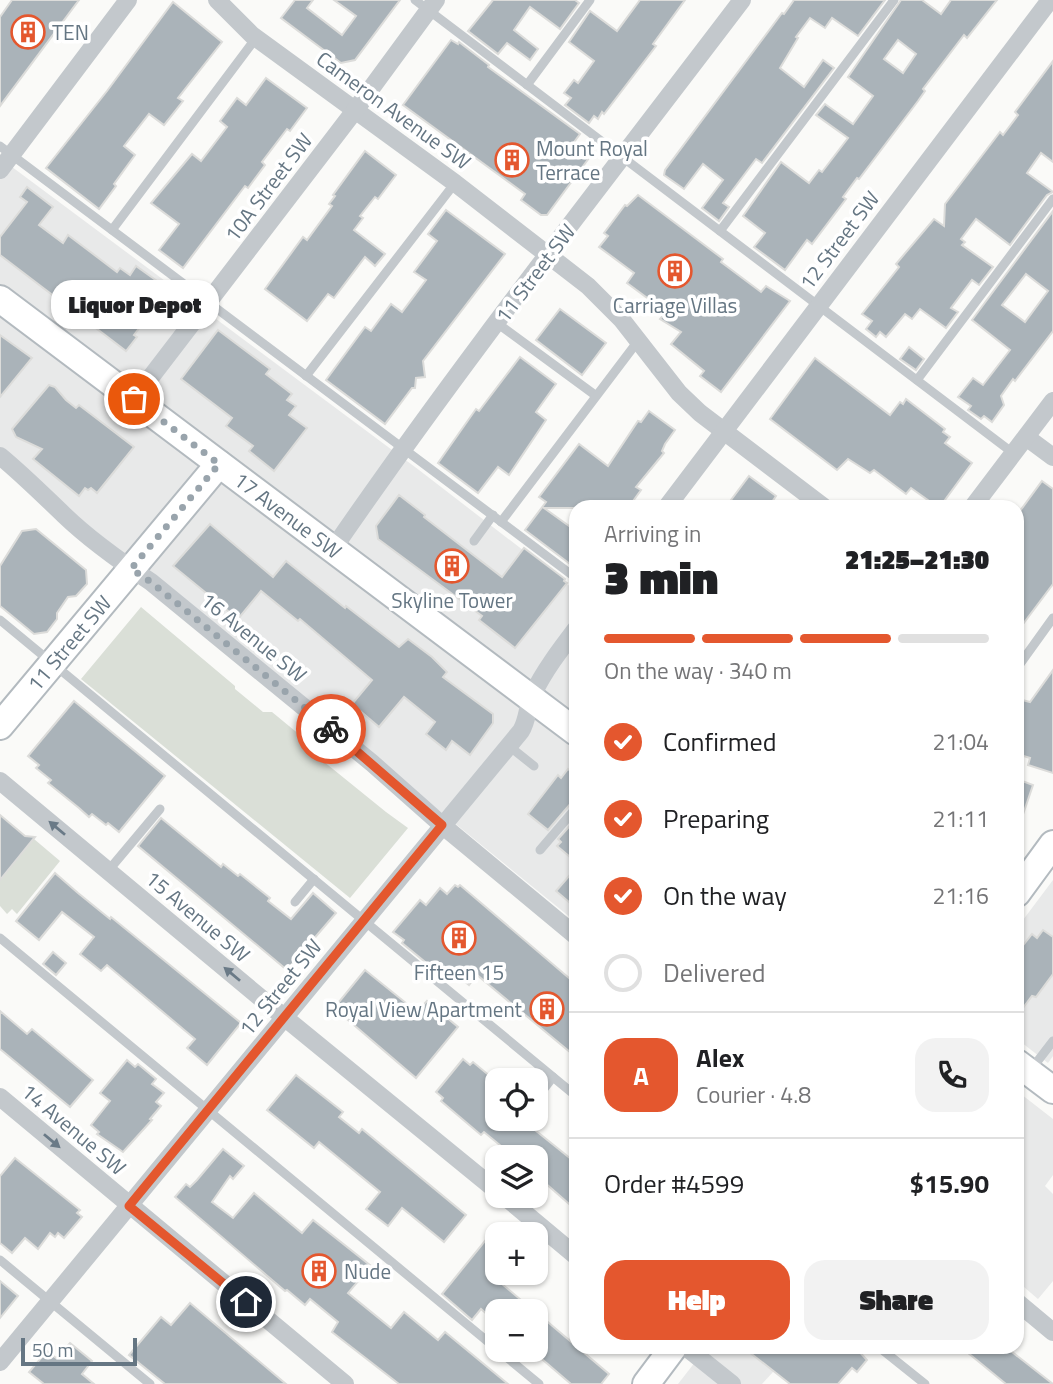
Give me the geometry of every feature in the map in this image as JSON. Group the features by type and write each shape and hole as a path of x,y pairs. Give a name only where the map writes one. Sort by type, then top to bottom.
{"main road":[{"name":"17 Avenue SW","path":"0,299 569,727"},
{"name":"11 Street SW","path":"0,726 219,464"},
{"path":"1024,883 1053,844"},
{"path":"1024,1069 1053,1090"},
{"path":"646,1384 668,1354"}],"street":[{"path":"0,170 6,151 128,0"},
{"name":"Cameron Avenue SW","path":"217,0 256,38 356,109 588,286 622,320 679,393 813,500"},
{"name":"11 Street SW","path":"332,549 548,254 742,0"},
{"name":"12 Street SW","path":"672,500 1050,0"},
{"name":"10A Street SW","path":"134,399 356,109 426,3"},
{"path":"978,500 1053,401"},
{"path":"1026,437 1053,457"},
{"name":"16 Avenue SW","path":"0,456 26,477 65,516 151,582 354,748 569,930"},
{"name":"12 Street SW","path":"0,1362 509,746 525,724 531,698 546,671 569,639"},
{"name":"15 Avenue SW","path":"0,781 485,1181"},
{"name":"14 Avenue SW","path":"0,1097 345,1384"},
{"path":"519,1208 569,1250"},
{"path":"1024,1308 1053,1332"},
{"path":"694,1354 732,1384"}],"lane":[{"path":"527,85 590,0"},
{"path":"720,231 894,0"},
{"path":"426,3 622,158 1013,453"},
{"path":"111,230 256,38"},
{"path":"6,151 569,573"},
{"path":"306,376 455,183"},
{"path":"917,380 1053,199"},
{"path":"497,323 595,395"},
{"path":"474,541 497,519 638,341"},
{"path":"1024,658 1053,618"},
{"path":"0,620 569,1090"},
{"path":"509,746 534,766"},
{"path":"108,871 160,809"},
{"path":"540,850 569,816"},
{"path":"295,902 314,879"},
{"path":"0,938 539,1384"},
{"path":"1024,1067 1053,1041"},
{"path":"548,1083 553,1077"},
{"path":"0,1260 150,1384"},
{"path":"888,1354 925,1384"}],"shaded area":[{"path":"0,158 419,470 569,586 569,916 0,453"},
{"path":"141,607 235,686 235,689 263,712 272,712 306,740 302,744 408,828 350,898 81,679"},
{"path":"34,839 60,861 17,914 12,909 7,914 0,906 0,880"},
{"path":"1053,880 1053,1056 1048,1063 1024,1044 1024,919"},
{"path":"1024,1096 1053,1119 1053,1175 1045,1186 1053,1194 1053,1281 1038,1299 1024,1287"},
{"path":"701,1354 790,1354 762,1384 678,1384"}],"building":[{"name":"TEN","path":"12,0 79,0 0,106 0,17"},
{"path":"295,0 313,0 307,8 342,35 356,16 334,0 400,0 355,60 341,63 281,18"},
{"path":"493,0 575,0 579,3 560,29 530,7 514,30 538,49 530,60 507,43 498,54 468,31"},
{"path":"640,0 685,0 653,44 656,46 604,114 602,112 598,119 594,116 589,123 565,105 571,98 564,93 574,80 578,83 594,61 569,42 590,11 617,31"},
{"path":"794,0 885,0 858,36 832,18 825,28 810,18 796,37 798,38 780,68 804,87 823,60 834,68 762,163 756,159 723,203 729,207 719,221 702,208 723,180 703,164 684,189 664,175 665,170"},
{"path":"901,0 922,0 941,14 951,0 997,0 967,38 964,35 923,89 925,91 918,101 859,179 857,178 843,197 846,199 812,244 807,240 785,270 754,247 765,233 743,216 781,162 809,183 819,170 822,172 848,138 816,115 825,104 853,124 873,96 848,77","holes":["898,40 916,54 903,73 884,59"]},
{"path":"173,2 222,42 178,98 183,101 164,125 149,114 124,146 135,155 99,209 46,168"},
{"path":"451,40 458,44 459,42 489,65 488,67 580,134 572,145 591,147 592,154 547,215 541,215 521,200 525,194 403,105"},
{"path":"1053,61 1053,162 1041,153 1027,173 1053,192 1047,195 1010,245 976,219 961,239 965,242 962,245 993,267 979,285 972,280 951,308 958,312 946,328 920,309 912,319 905,314 886,337 880,332 876,337 866,329 872,321 862,314 899,267 896,264 934,219 944,226 945,204 1000,132 1003,135 1018,115 1015,112"},
{"path":"266,78 307,108 290,131 287,129 262,162 265,165 248,188 245,186 183,268 159,250 179,224 151,203 192,154 201,161 227,127 220,121 237,98 246,105"},
{"path":"365,151 396,175 378,199 375,197 360,216 363,218 354,230 385,254 375,266 365,257 334,298 328,294 307,321 265,289 303,237 307,240 332,206 329,204 335,196 333,195"},
{"path":"27,187 53,207 39,225 63,243 68,235 117,272 120,268 130,275 136,266 171,291 134,335 137,337 126,351 0,255 0,237 27,202 20,197"},
{"path":"638,195 723,259 721,262 761,292 766,286 790,301 721,392 700,376 704,371 671,344 681,332 660,319 666,312 627,283 634,273 599,247 608,236 604,233 625,205"},
{"path":"446,210 505,254 423,361 425,377 416,378 415,388 412,388 385,424 326,380 365,327 371,331 391,304 402,312 426,280 414,272 437,241 428,234"},
{"path":"1053,211 1053,331 1001,396 1004,405 992,422 984,416 981,419 968,410 971,406 958,397 973,378 983,385 1010,350 972,320","holes":["1026,274 1048,291 1025,322 1002,305"]},
{"path":"560,309 606,343 582,375 536,340"},
{"path":"218,330 270,369 266,374 292,394 287,400 296,406 289,415 307,428 274,471 249,451 253,446 226,426 232,418 181,379"},
{"path":"0,335 32,358 0,397"},
{"path":"909,347 924,359 916,370 900,359"},
{"path":"520,357 556,384 536,412 546,420 509,475 498,467 478,493 438,463 476,409 479,411"},
{"path":"815,358 890,415 900,402 903,404 906,399 945,429 943,432 950,437 945,443 972,463 945,500 928,500 911,488 906,494 874,470 870,473 848,459 837,470 770,419"},
{"path":"49,385 55,387 76,408 79,405 134,447 97,493 91,488 85,488 79,496 33,459 42,449 16,437 12,429"},
{"path":"649,411 675,430 665,444 662,451 664,453 636,487 641,490 634,500 569,500 569,508 544,508 569,526 569,563 525,530 546,502 539,497 579,444 608,466 638,421 641,422"},
{"path":"749,476 776,496 773,500 731,500"},
{"path":"1042,481 1053,489 1053,584 1024,623 1024,505"},
{"path":"399,495 502,577 524,548 565,579 567,583 515,648 479,620 482,616 378,539 376,526"},
{"path":"210,524 273,577 286,561 399,647 408,639 432,657 447,672 443,677 493,714 493,723 470,755 452,741 446,750 426,734 435,722 404,697 379,727 352,704 372,680 300,619 298,621 261,591 238,619 173,566"},
{"path":"36,529 86,570 87,584 76,596 68,597 47,632 34,634 0,606 0,566 22,531"},
{"path":"1053,670 1053,773 1028,765 1030,758 1024,756 1024,700 1030,702"},
{"path":"74,701 165,776 119,832 92,814 89,817 48,783 51,780 36,768 39,765 28,756"},
{"path":"569,770 569,805 548,830 528,814 558,775 561,778"},
{"path":"1024,782 1033,785 1024,811"},
{"path":"0,815 25,836 35,837 0,880"},
{"path":"161,818 221,867 223,864 238,876 240,874 291,919 313,893 336,913 287,970 138,846"},
{"path":"569,827 569,856 557,846 561,842 558,839"},
{"path":"55,873 241,1023 207,1065 187,1048 195,1039 107,965 101,971 80,954 94,937 62,912 39,940 16,921"},
{"path":"569,876 569,902 556,891"},
{"path":"455,885 460,885 569,978 569,1051 477,975 469,985 452,971 446,979 402,943 404,940 393,932 420,900 426,905 440,888 447,894"},
{"path":"1043,930 1053,937 1053,974 1036,997 1032,996 1024,1007 1024,944 1032,934 1037,938"},
{"path":"53,952 66,963 56,975 43,964"},
{"path":"365,970 417,1012 427,1001 458,1027 416,1078 334,1008"},
{"path":"0,1011 27,1034 32,1029 93,1080 70,1107 0,1049"},
{"path":"463,1059 470,1065 473,1062 485,1072 485,1131 536,1131 569,1157 569,1204 548,1186 548,1145 500,1145 484,1132 481,1135 441,1101 443,1098 436,1092"},
{"path":"127,1060 135,1067 138,1064 156,1079 152,1084 164,1093 156,1102 161,1106 150,1119 152,1120 123,1152 97,1134 99,1132 91,1125 110,1101 100,1093"},
{"path":"296,1075 343,1112 339,1117 359,1133 362,1129 466,1215 444,1242 402,1208 388,1226 366,1209 380,1192 319,1142 314,1148 267,1110"},
{"path":"223,1149 244,1166 233,1179 230,1176 212,1202 233,1218 254,1193 302,1233 313,1220 371,1266 348,1293 391,1328 404,1312 438,1340 445,1332 508,1384 399,1384 332,1332 338,1322 310,1299 305,1305 285,1291 175,1197 186,1184 190,1187 197,1180"},
{"path":"15,1158 80,1210 77,1213 82,1217 64,1238 58,1233 55,1237 50,1233 38,1249 25,1238 12,1253 0,1243 0,1176"},
{"path":"485,1241 485,1285 503,1285 520,1299 485,1299 485,1312 481,1309 472,1320 442,1294"},
{"path":"0,1281 18,1296 0,1318"},
{"path":"190,1303 286,1384 165,1384 129,1355 161,1317 171,1325"},
{"path":"548,1322 569,1340 569,1354 585,1354 609,1374 601,1384 571,1384 545,1362 548,1362"},
{"path":"70,1343 92,1361 82,1374 94,1384 44,1384 29,1372 47,1351 56,1358"},
{"path":"752,1354 862,1354 867,1360 857,1372 852,1368 838,1384 790,1384"},
{"path":"969,1354 1015,1354 1053,1384 1006,1384"}],"way so far":[{"path":"134,399 219,464 131,569 151,582 331,729"}],"place":[{"name":"TEN","path":"28,32"},
{"name":"Mount Royal Terrace","path":"512,160"},
{"name":"Carriage Villas","path":"675,271"},
{"name":"Liquor Depot","path":"134,399"},
{"name":"Skyline Tower","path":"452,566"},
{"name":"Fifteen 15","path":"459,938"},
{"name":"Royal View Apartment","path":"547,1009"},
{"name":"Nude","path":"319,1271"}],"route":[{"path":"246,1302 129,1206 442,825 331,729"}]}
